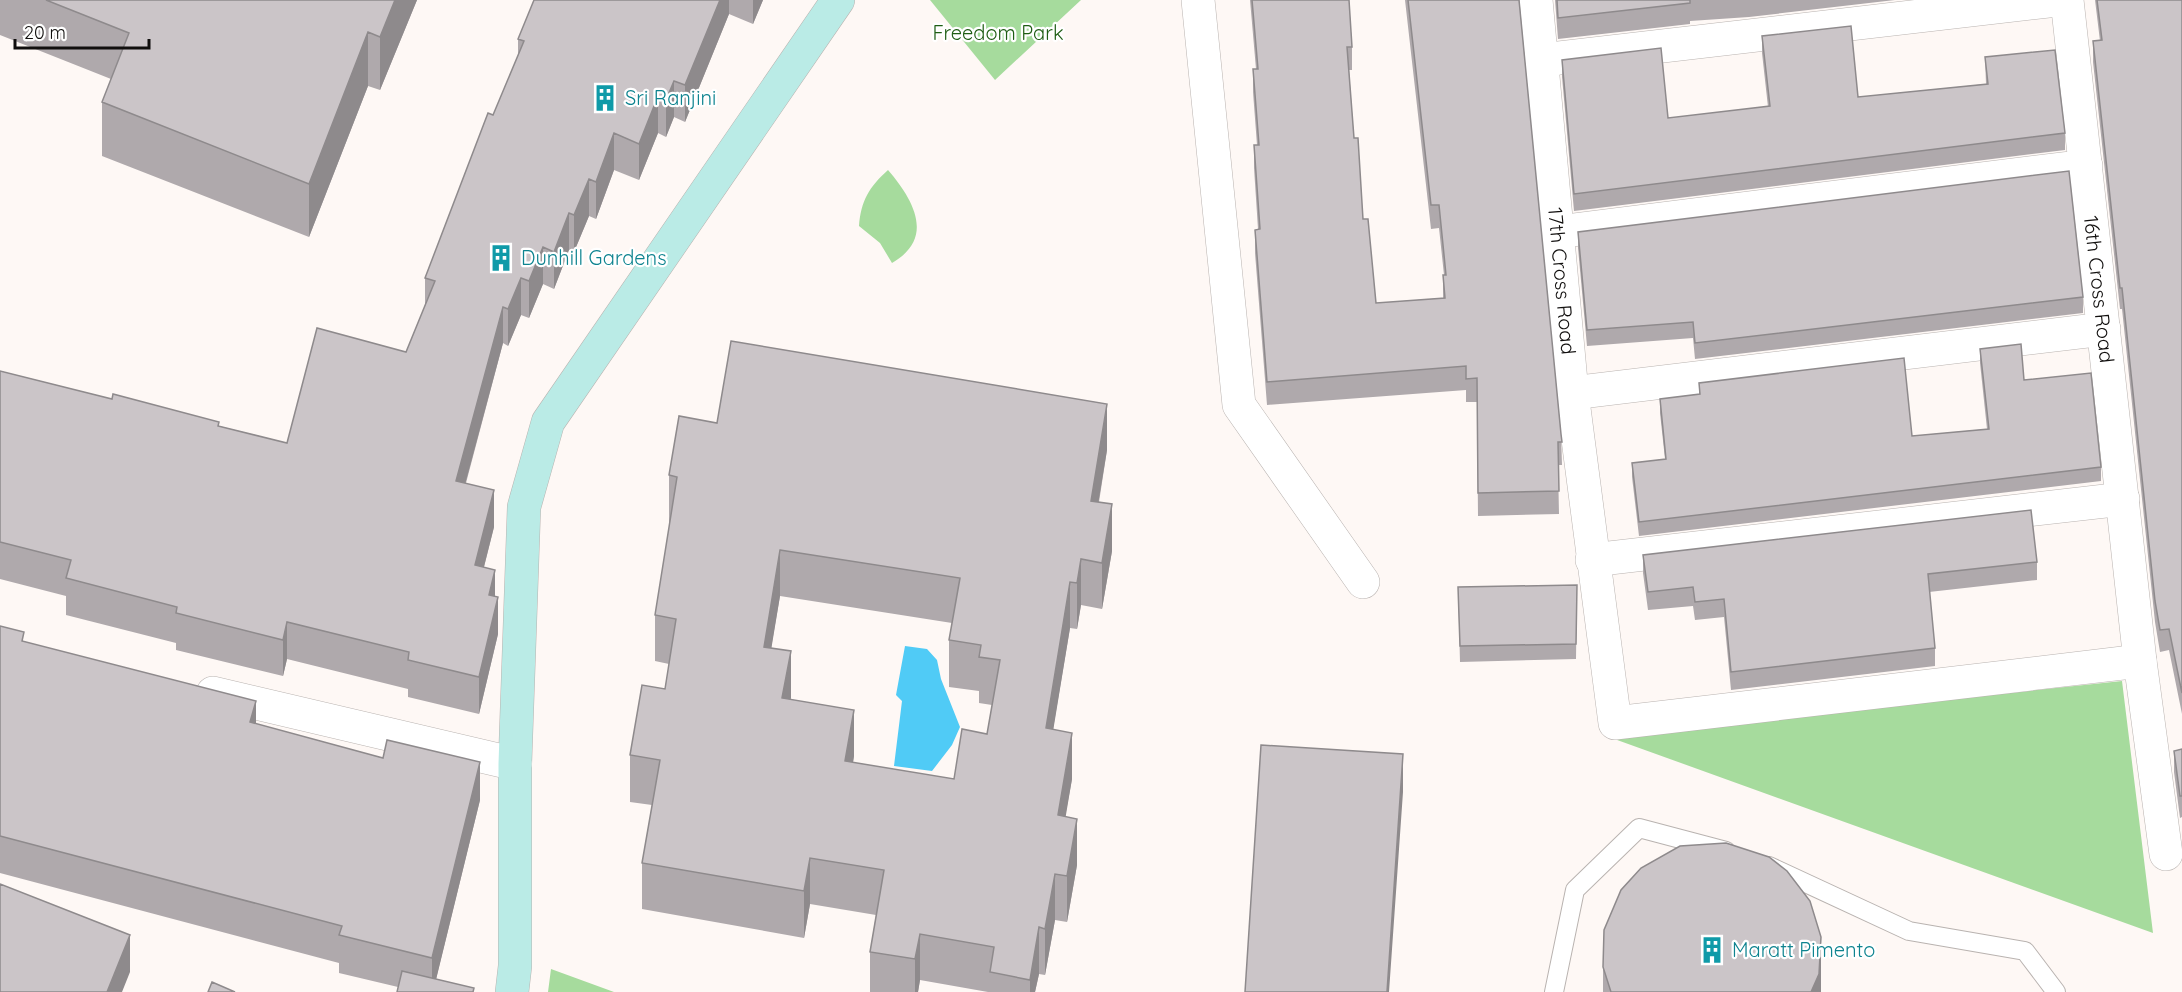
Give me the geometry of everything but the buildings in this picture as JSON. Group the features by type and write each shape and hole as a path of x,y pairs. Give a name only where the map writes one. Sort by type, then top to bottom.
{"street":[{"path":"512,992 515,954 515,764 524,507 548,422 838,0"},
{"path":"1198,0 1239,405 1363,582"},
{"name":"17th Cross Road","path":"1536,0 1572,393 1615,723 2140,661"},
{"path":"1542,60 2057,0"},
{"name":"16th Cross Road","path":"2067,0 2133,578 2140,661 2166,854"},
{"path":"1557,232 2086,166"},
{"path":"1572,393 2104,329"},
{"path":"1592,560 2123,499"},
{"path":"183,686 515,764"}],"lane":[{"path":"1554,992 1575,890 1639,828 1746,856 1909,931 2025,951 2056,992"}],"green space":[{"name":"Freedom Park","path":"930,0 1081,0 995,80"},
{"path":"888,170 912,206 917,230 913,242 905,253 892,263 880,243 859,226 867,195"},
{"path":"2122,681 2153,933 1606,736"},
{"path":"551,969 614,992 548,992"}],"water":[{"path":"905,646 927,649 937,660 941,679 960,727 952,745 932,771 894,766 902,701 896,695"}],"place":[{"name":"Sri Ranjini","path":"605,98"},
{"name":"Dunhill Gardens","path":"501,258"},
{"name":"Maratt Pimento","path":"1712,950"}]}
